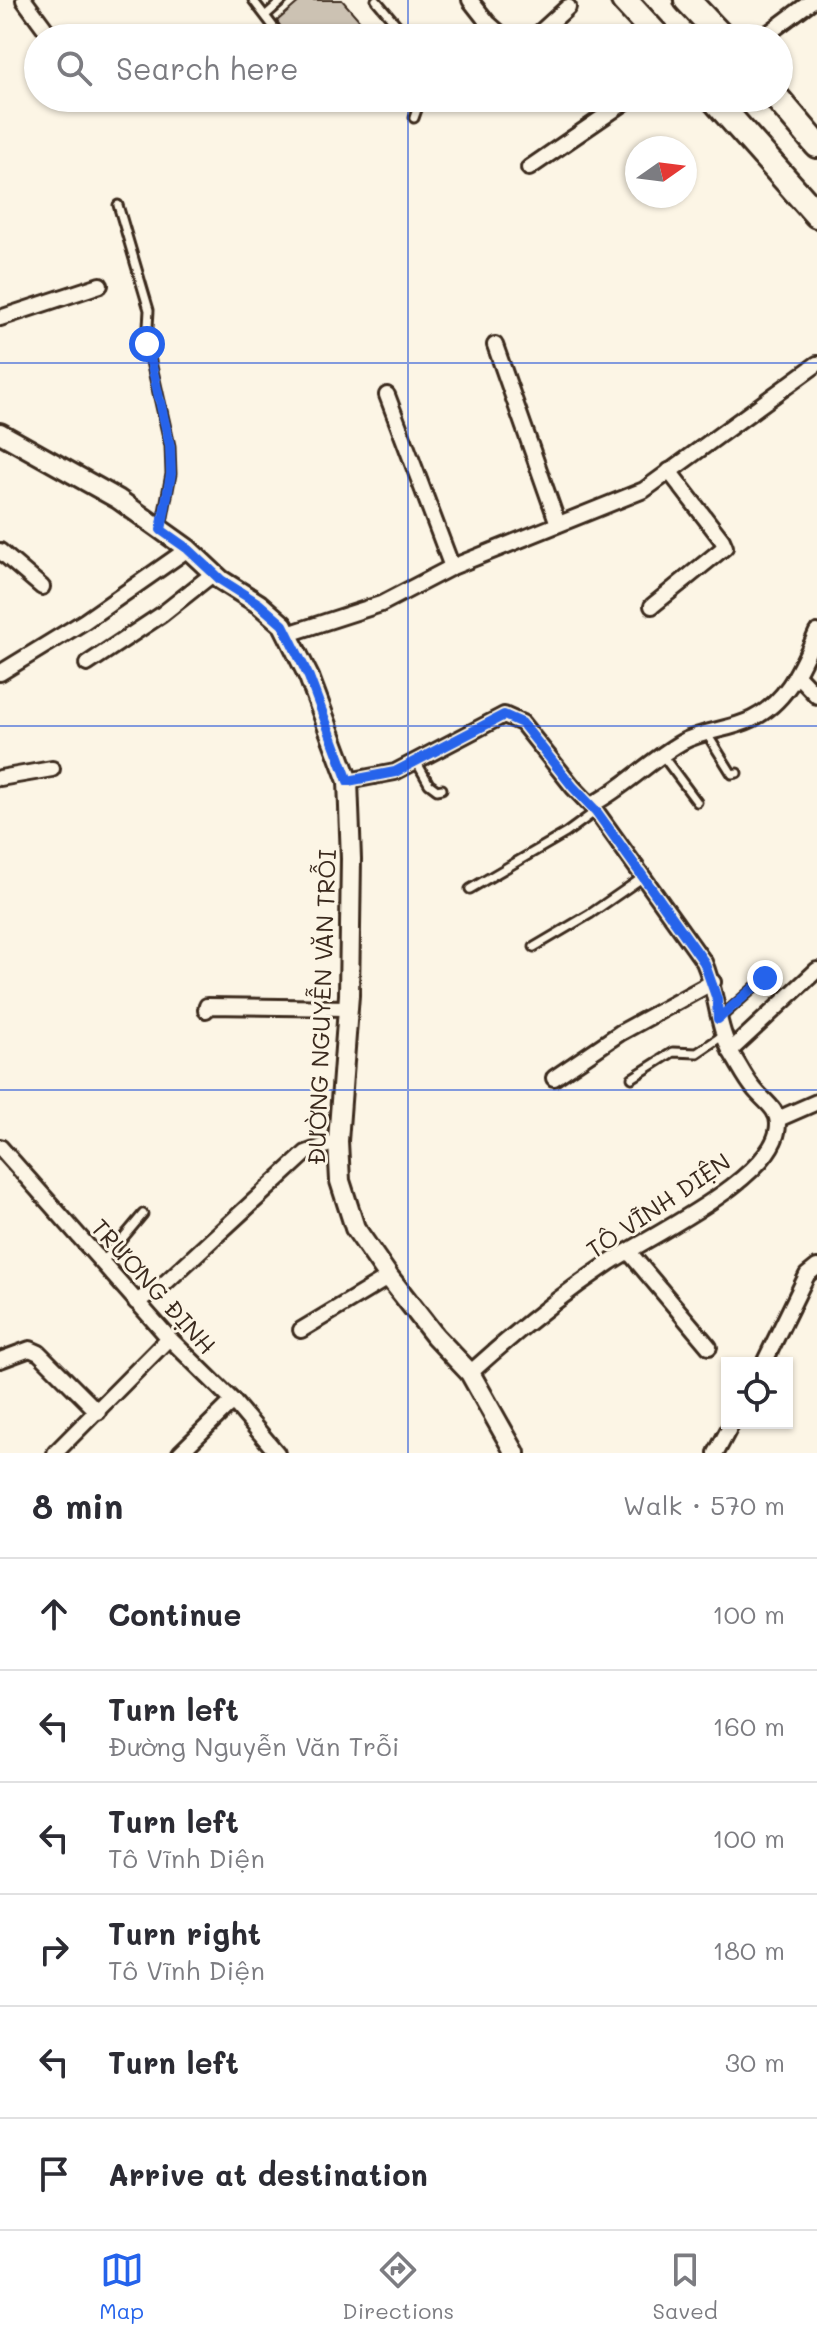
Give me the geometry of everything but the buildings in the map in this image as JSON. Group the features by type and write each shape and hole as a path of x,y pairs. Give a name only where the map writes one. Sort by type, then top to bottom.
{"main road":[{"path":"624,0 646,24"},
{"path":"687,0 710,24"},
{"path":"725,112 817,215"},
{"path":"789,112 817,145"}],"street":[{"path":"24,0 42,24"},
{"path":"470,0 490,24"},
{"path":"781,24 813,0"},
{"path":"549,24 568,7"},
{"path":"529,168 611,112"},
{"path":"0,318 100,285"},
{"path":"495,345 558,524"},
{"path":"288,634 381,604 452,567 644,490 817,364"},
{"path":"387,395 452,567"},
{"name":"ĐƯỜNG NGUYỄN VĂN TRỖI","path":"4,439 118,499 259,604 283,625 288,634 309,677 348,781 351,859 348,1008 338,1141 340,1181 355,1228 435,1336 470,1373 515,1453"},
{"path":"652,606 725,545 669,471"},
{"path":"0,673 85,621 188,549"},
{"path":"0,551 42,587"},
{"path":"87,664 161,615 214,573"},
{"path":"594,808 680,743 705,732 752,719 772,705 798,676 817,632"},
{"path":"798,676 817,696"},
{"path":"348,781 395,772 504,715 522,723 573,787 594,808 704,962 713,982 722,1036 755,1090 771,1105 778,1119 817,1102"},
{"path":"0,778 52,769"},
{"path":"730,1051 817,970"},
{"path":"554,1078 620,1033 713,982"},
{"path":"206,1010 207,1006 348,1008"},
{"name":"TÔ VĨNH DIỆN","path":"470,1373 529,1322 610,1262 710,1203 745,1175 771,1151 778,1135 778,1119"},
{"path":"136,1302 163,1285 306,1153 338,1141"},
{"name":"TRƯƠNG ĐỊNH","path":"0,1147 136,1302 233,1401 277,1453"},
{"path":"629,1252 709,1347"},
{"path":"767,1357 807,1275 817,1267"},
{"path":"301,1330 389,1277"},
{"path":"55,1453 169,1338"},
{"path":"0,1360 30,1349 39,1353 98,1412"},
{"path":"180,1453 233,1401"},
{"path":"716,1453 729,1429"}],"lane":[{"path":"253,0 272,24"},
{"path":"266,15 283,0"},
{"path":"376,0 396,24"},
{"path":"414,118 416,112"},
{"path":"118,205 149,310 147,344 170,446 171,474 161,530"},
{"path":"705,732 732,774 737,773"},
{"path":"662,755 697,802"},
{"path":"416,761 429,784 437,790 442,789"},
{"path":"470,889 566,833 594,808"},
{"path":"534,947 642,878"},
{"path":"718,1019 765,978"},
{"path":"632,1078 673,1052 697,1053 722,1036"},
{"path":"102,1263 143,1214"}],"route":[{"path":"147,344 168,431 171,459 161,530 188,549 221,580 259,604 283,625 309,677 348,781 395,772 504,715 522,723 596,811 704,962 713,982 718,1019 765,978"}]}
